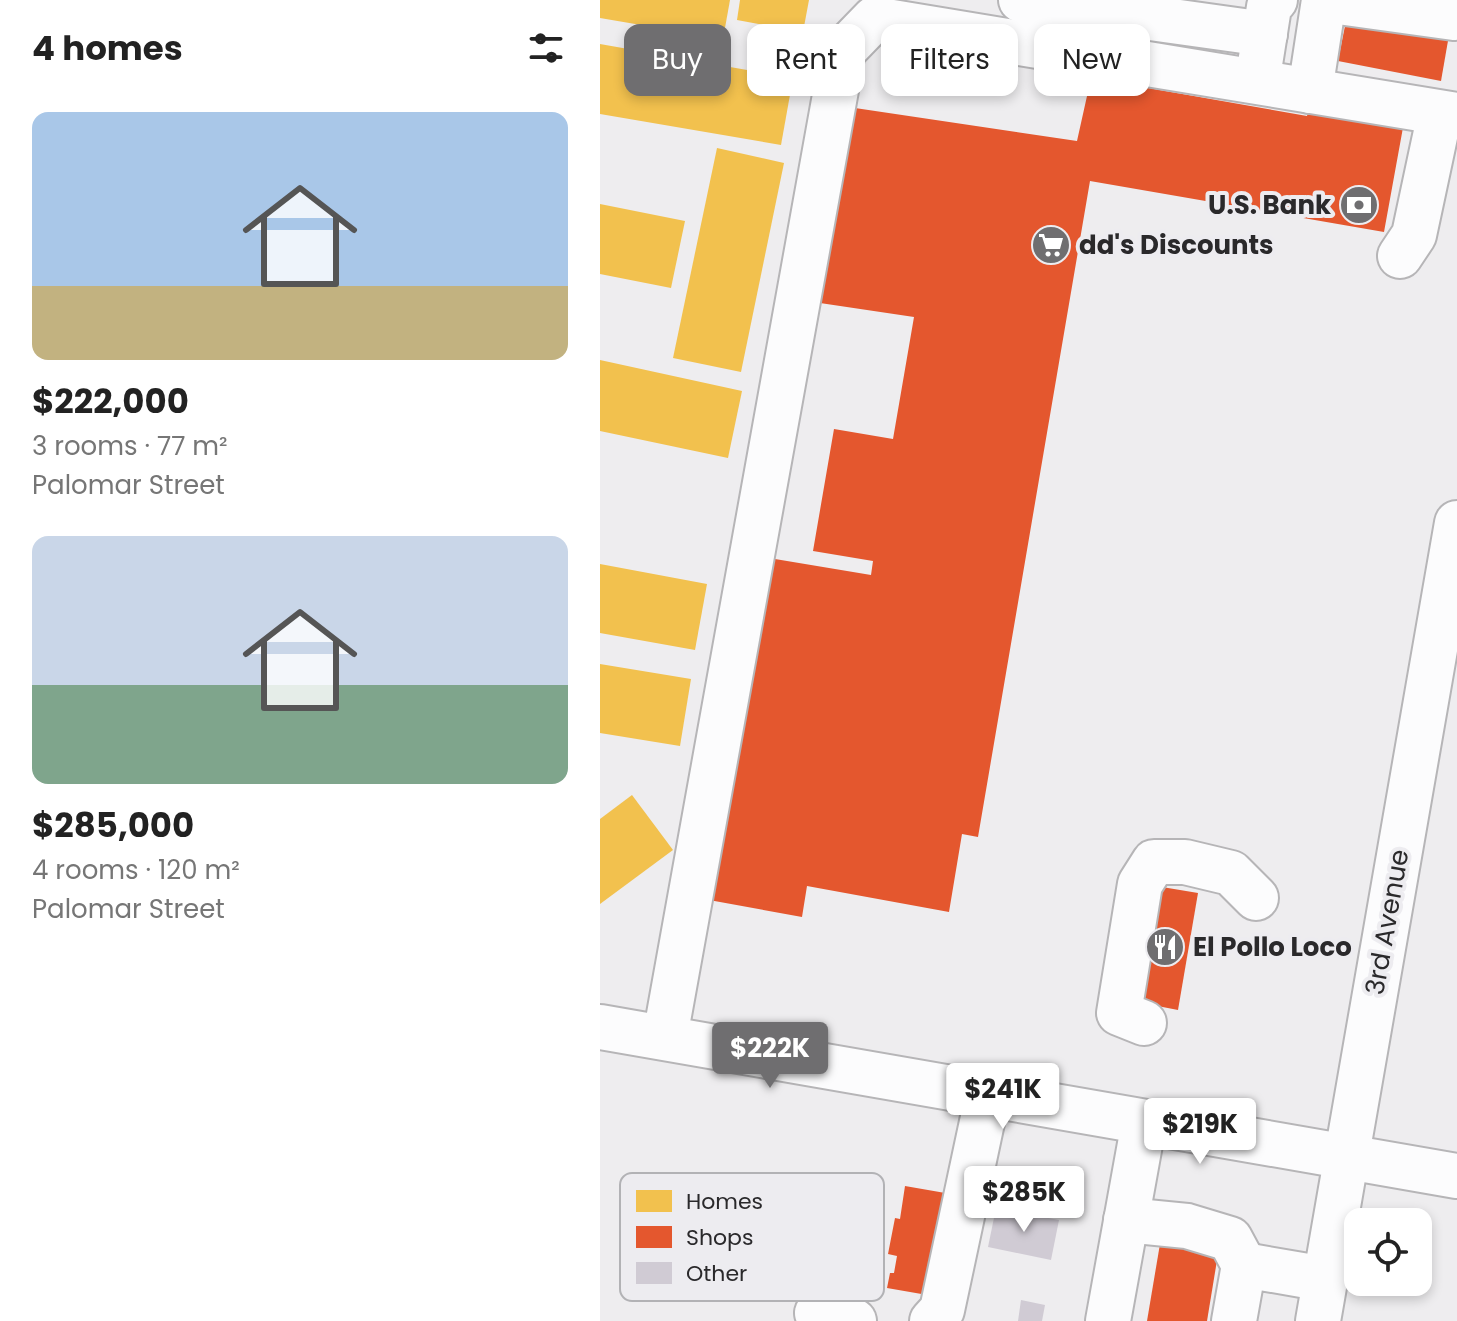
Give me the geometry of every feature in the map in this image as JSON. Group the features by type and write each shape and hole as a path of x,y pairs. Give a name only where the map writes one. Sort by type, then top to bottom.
{"main road":[{"path":"1021,0 1270,17 1258,82"},
{"path":"1310,91 1324,0 1454,18 1457,2"},
{"path":"665,1037 843,51 884,6 1258,82 1449,114 1414,235 1400,256"},
{"name":"3rd Avenue","path":"1322,1300 1457,523"},
{"path":"1132,1018 1140,884 1154,862 1185,862 1231,873 1256,898"},
{"path":"600,1027 1457,1176"},
{"path":"932,1321 942,1310 988,1094"},
{"path":"1108,1321 1144,1122"},
{"path":"1126,1220 1187,1226 1230,1239 1244,1265 1322,1300"},
{"path":"1234,1321 1244,1265"}],"building: Homes":[{"path":"600,0 730,0 726,24 635,24 600,18"},
{"path":"740,0 809,0 804,24 759,24 737,20"},
{"path":"600,44 624,48 624,96 731,96 731,67 747,70 747,96 790,96 781,145 600,114"},
{"path":"717,148 784,163 741,372 673,358"},
{"path":"600,204 685,221 671,288 600,274"},
{"path":"600,360 742,391 728,458 600,431"},
{"path":"600,564 707,584 695,650 600,633"},
{"path":"600,664 691,679 680,746 600,733"},
{"path":"632,795 673,850 600,904 600,819"}],"building: Shops":[{"path":"1347,16 1449,35 1441,81 1338,61"},
{"path":"1150,88 1307,116 1310,104 1404,122 1384,232 1090,181 978,837 962,834 949,912 807,886 802,917 709,900 769,558 871,575 873,561 813,551 834,429 893,439 914,317 820,303 855,108 1077,141 1087,96 1150,96"},
{"name":"El Pollo Loco","path":"1150,885 1198,893 1178,1010 1132,1001"},
{"path":"905,1186 951,1194 933,1296 887,1288 897,1256 888,1254 895,1218 900,1219"},
{"path":"1162,1232 1220,1242 1207,1321 1147,1321"}],"building: Other":[{"path":"996,1208 1059,1220 1051,1260 988,1247"},
{"path":"1021,1300 1045,1305 1042,1321 1018,1321"}],"place":[{"name":"U.S. Bank","path":"1359,205"},
{"name":"dd's Discounts","path":"1051,245"},
{"name":"El Pollo Loco","path":"1165,947"}]}
